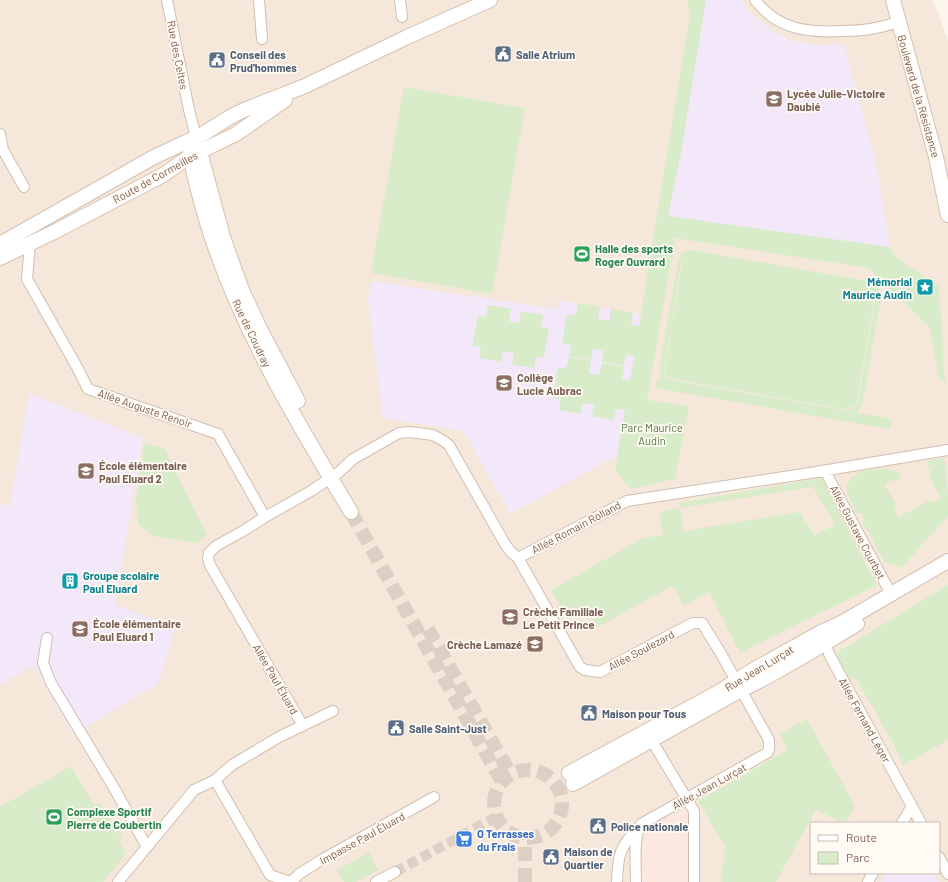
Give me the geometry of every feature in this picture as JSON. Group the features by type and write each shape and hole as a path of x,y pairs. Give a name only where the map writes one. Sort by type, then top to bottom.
{"street":[{"name":"Rue des Celtes","path":"168,0 189,110 192,139"},
{"path":"259,0 262,39"},
{"path":"400,0 402,17"},
{"name":"Route de Cormeilles","path":"0,244 154,157 192,139 244,110 305,86 405,38 490,0"},
{"path":"755,0 767,13 779,21 792,28 805,31 859,31 898,22"},
{"name":"Boulevard de la Résistance","path":"893,0 936,157 948,215"},
{"name":"Route de Cormeilles","path":"0,258 30,244 163,174 197,153 236,134 305,86"},
{"path":"0,134 1,150 24,187"},
{"name":"Rue de Coudray","path":"192,139 204,167 224,237 242,290 260,329 334,475 354,510"},
{"name":"Allée Auguste Renoir","path":"30,244 27,279 88,388 218,434 265,517"},
{"name":"Allée Romain Rolland","path":"334,475 353,459 398,433 410,432 432,435 449,445 505,544 518,558 627,501 825,471 948,450"},
{"name":"Allée Gustave Courbet","path":"825,471 891,594"},
{"name":"Allée Paul Éluard","path":"118,882 194,790 215,780 232,765 279,737 302,726 210,565 208,558 209,553 216,546 311,491 334,475"},
{"name":"Allée Soulezard","path":"518,558 577,663 585,670 600,672 689,625 694,623 702,623 739,685"},
{"name":"Rue Jean Lurçat","path":"823,637 843,622 948,561"},
{"name":"Rue Jean Lurçat","path":"739,685 719,692 571,779 652,741 739,685 823,637 948,570"},
{"name":"Allée Fernand Léger","path":"823,637 830,656 920,822"},
{"path":"47,638 43,663 51,683 110,781 147,847"},
{"name":"Allée Jean Lurçat","path":"617,882 618,862 623,844 641,824 766,754 769,749 769,740 739,685"},
{"path":"302,726 333,711"},
{"path":"652,741 688,798 694,811 694,882"},
{"path":"215,780 270,875 290,882"},
{"name":"Impasse Paul Éluard","path":"290,882 299,874 323,859 434,797"},
{"path":"903,822 912,806"},
{"path":"636,882 636,836 638,828"},
{"path":"940,859 948,874"},
{"path":"376,882 395,872"}],"shaded area":[{"path":"0,0 933,0 948,40 948,882 0,882"},
{"name":"Lycée Julie-Victoire Daubié","path":"706,0 741,0 747,10 767,27 789,40 816,45 844,44 875,159 890,247 668,216 681,153"},
{"name":"Collège Lucie Aubrac","path":"371,281 557,309 559,300 641,314 620,454 510,514 463,431 383,418 368,302"},
{"path":"29,393 143,438 115,605 175,627 159,681 156,685 73,734 33,665 0,685 0,504 10,506"},
{"path":"689,807 689,882 641,882 641,834"},
{"path":"885,874 935,874 939,882 881,882"}],"green space":[{"name":"Parc Maurice Audin","path":"687,0 706,0 681,153 668,216 890,247 896,257 939,287 945,384 939,378 930,328 868,268 675,238 647,400 689,406 675,479 631,489 615,470 625,410 616,409 614,420 592,416 594,405 583,403 581,414 559,410 561,399 552,398 558,367 566,369 569,357 591,361 589,373 599,375 602,363 624,367 622,379 630,380 634,356 626,355 624,366 602,362 603,351 593,349 591,360 569,356 571,345 562,344 567,314 576,315 578,303 600,307 598,319 609,321 611,309 633,313 631,325 639,326 690,14"},
{"path":"404,87 525,108 492,294 371,273"},
{"path":"691,250 873,282 880,291 881,297 863,402 856,413 892,419 890,429 655,388 657,379 662,379 659,371 678,260 681,254","holes":["686,257 682,264 665,369 666,375 672,379 844,409 852,407 857,401 875,296 873,289 876,296 858,402 855,406 851,409 844,410 670,380 665,376 664,370 681,264"]},
{"path":"488,305 511,309 509,321 519,323 521,311 543,315 541,327 549,328 544,358 536,357 534,368 512,364 514,353 503,351 501,362 479,358 481,347 472,346 478,316 486,317"},
{"path":"144,444 164,448 207,535 197,543 152,536 138,524 136,499"},
{"path":"944,458 948,492 948,516 902,567 884,562 863,522 864,519 861,513 856,513 847,493 847,486 851,478 860,471 886,468 899,473 901,479 896,482 894,479 884,484 897,506 893,508 899,517 930,500 932,503 941,498 929,476 932,474 926,464 929,460"},
{"path":"821,478 877,585 740,653 709,592 684,606 675,591 677,590 672,586 598,627 587,608 567,619 551,590 643,538 663,535 659,512 680,508 679,503","holes":["813,487 835,524 815,536 800,512 684,531 680,508"]},
{"path":"948,585 948,740 903,765 894,745 855,677 848,681 834,654"},
{"path":"807,719 855,806 846,822 840,822 816,809 776,882 721,882 725,847 698,801 788,750 780,733"},
{"name":"Complexe Sportif Pierre de Coubertin","path":"71,766 94,805 100,803 114,827 117,826 122,836 118,839 126,854 103,882 0,882 0,807"},
{"path":"369,852 378,870 356,882 344,882 337,870"}],"tunnel":[{"path":"351,512 502,782"},
{"path":"428,629 511,775"},
{"path":"528,770 541,773 552,780 559,791 562,804 559,817 552,828 541,835 528,838 515,835 504,828 497,817 494,804 497,791 504,780 515,773 528,770"},
{"path":"395,872 496,817"},
{"path":"525,838 525,882"}],"place":[{"name":"Salle Atrium","path":"503,54"},
{"name":"Conseil des Prud'hommes","path":"217,60"},
{"name":"Lycée Julie-Victoire Daubié","path":"774,99"},
{"name":"Halle des sports Roger Ouvrard","path":"582,254"},
{"name":"Mémorial Maurice Audin","path":"925,287"},
{"name":"Collège Lucie Aubrac","path":"504,383"},
{"name":"École élémentaire Paul Eluard 2","path":"86,471"},
{"name":"Groupe scolaire Paul Eluard","path":"70,581"},
{"name":"Crèche Familiale Le Petit Prince","path":"510,617"},
{"name":"École élémentaire Paul Eluard 1","path":"80,629"},
{"name":"Crèche Lamazé","path":"535,644"},
{"name":"Maison pour Tous","path":"589,713"},
{"name":"Salle Saint-Just","path":"396,728"},
{"name":"Complexe Sportif Pierre de Coubertin","path":"54,817"},
{"name":"Police nationale","path":"598,826"},
{"name":"O Terrasses du Frais","path":"464,839"},
{"name":"Maison de Quartier","path":"551,857"}]}
